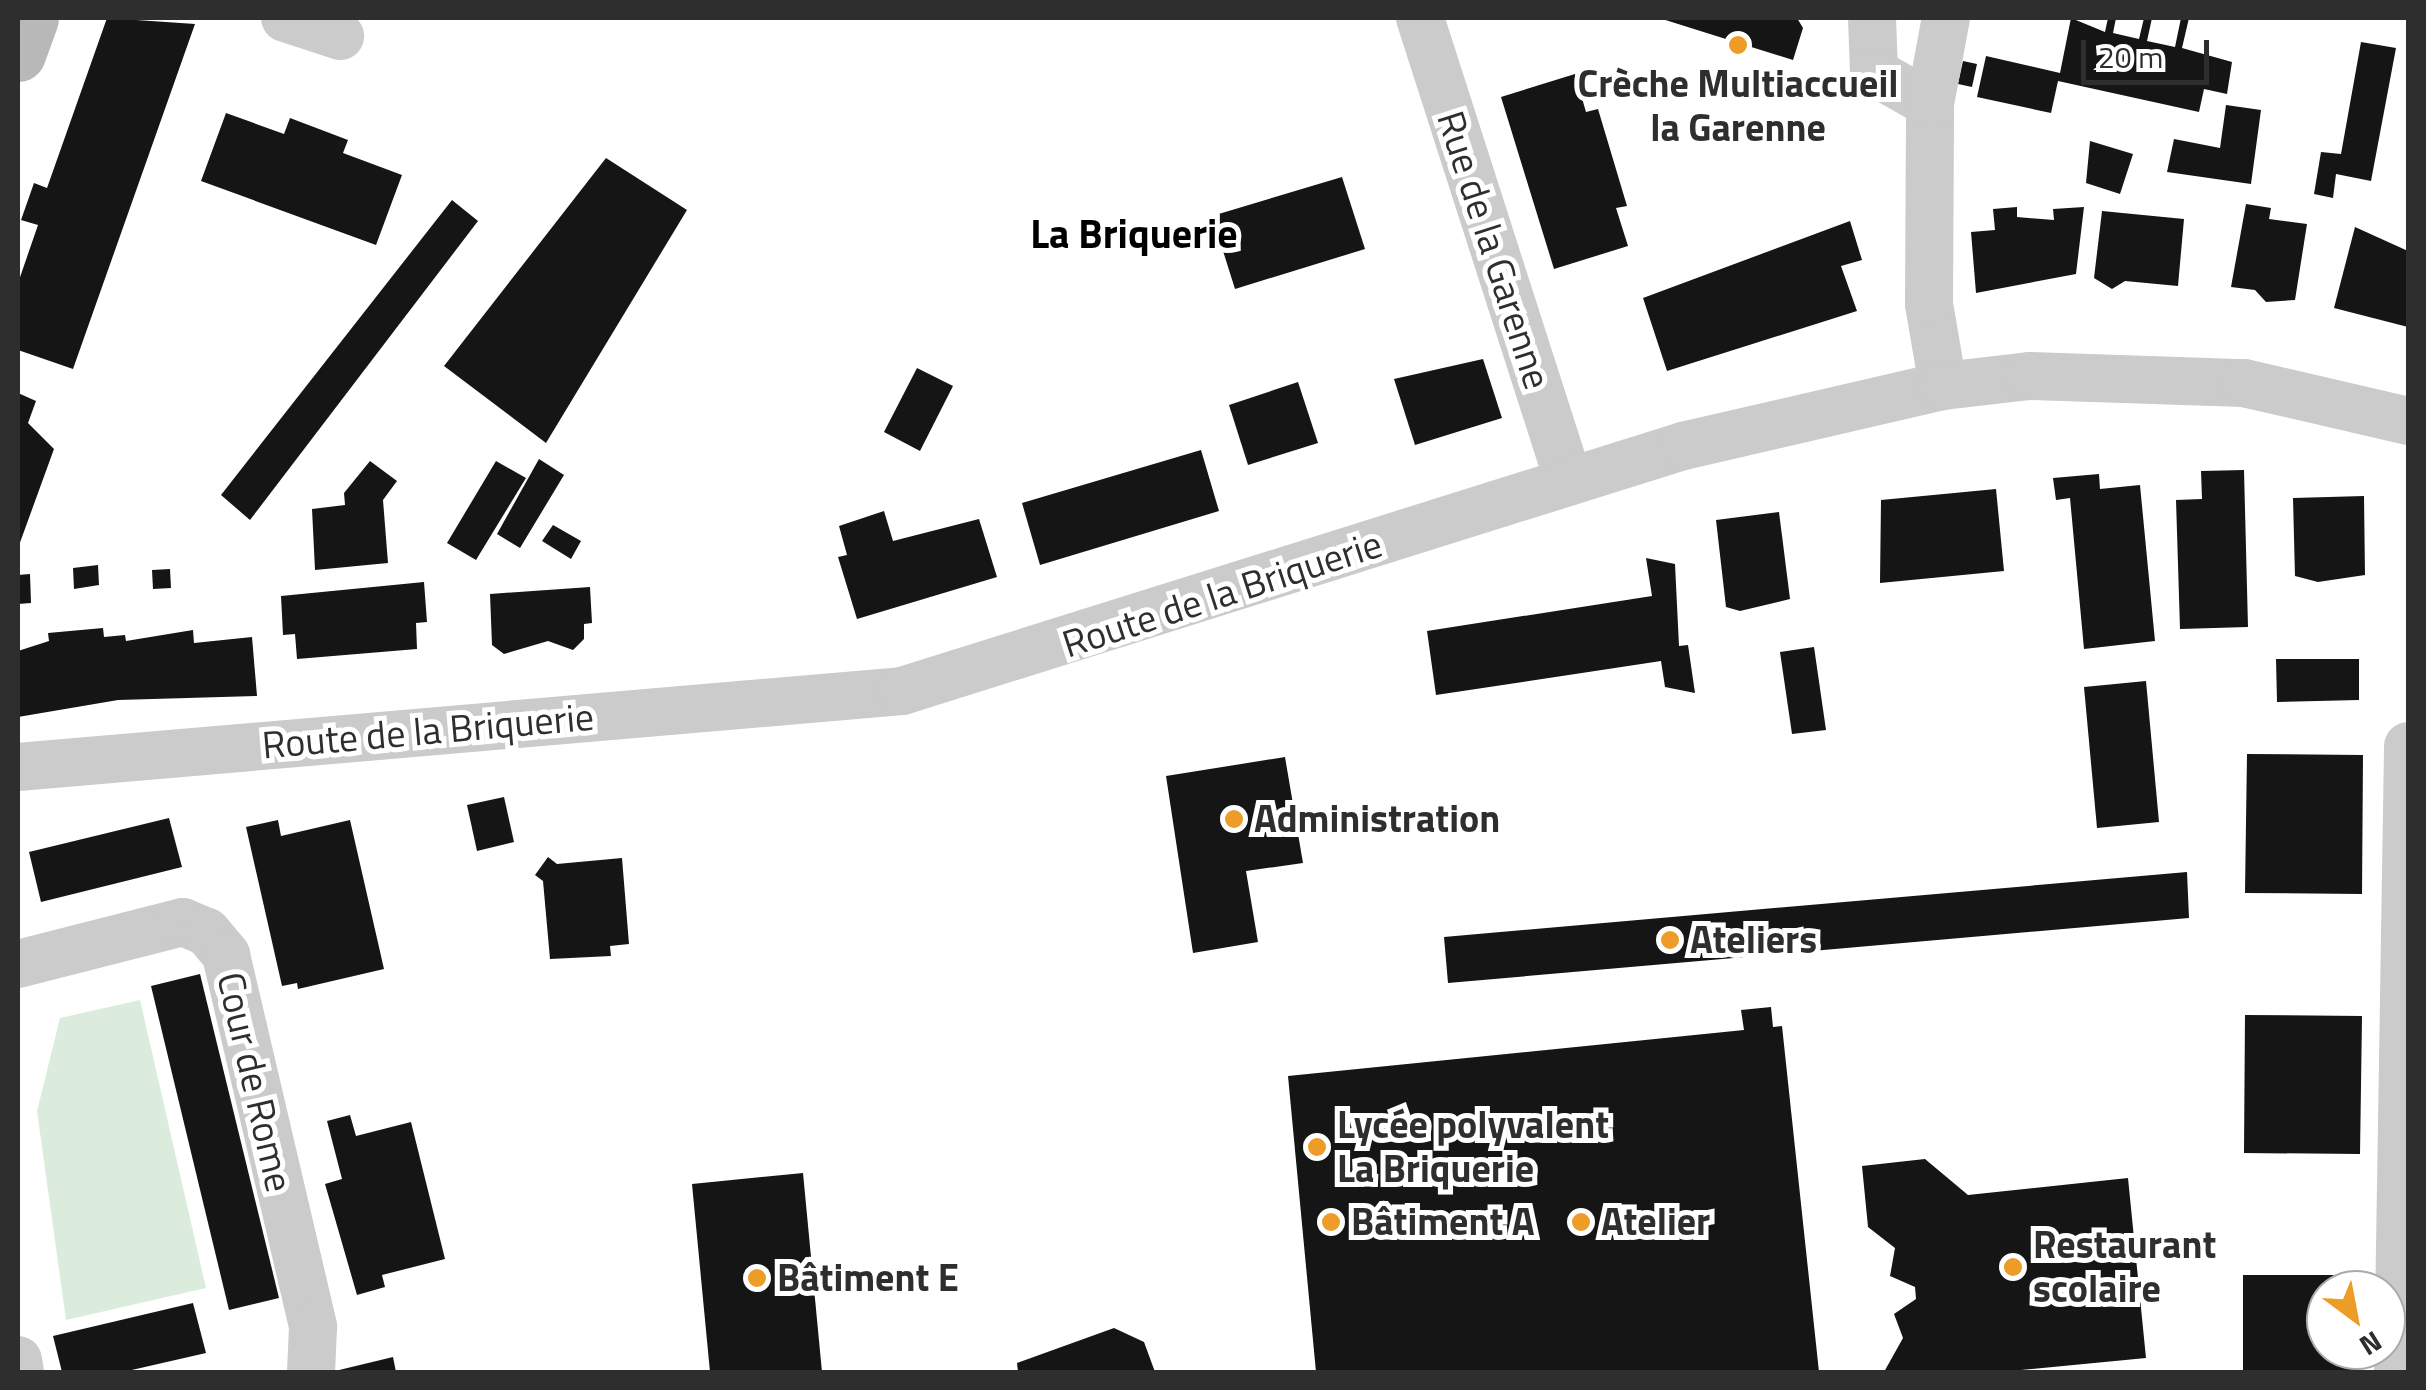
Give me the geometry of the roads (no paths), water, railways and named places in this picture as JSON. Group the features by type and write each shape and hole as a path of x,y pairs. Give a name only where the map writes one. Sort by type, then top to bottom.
{"street":[{"path":"18,54 31,18"},
{"path":"285,18 340,36"},
{"name":"Rue de la Garenne","path":"1420,18 1569,482"},
{"path":"1872,18 1874,72 1930,104"},
{"path":"1943,386 1929,304 1930,104 1946,18"},
{"name":"Route de la Briquerie","path":"18,768 902,692 1782,418 1943,386 2030,376 2244,383 2408,421"},
{"path":"2398,1372 2408,746"},
{"name":"Cour de Rome","path":"18,964 183,922 207,932 226,955 313,1328 311,1372"},
{"path":"18,1360 20,1372"}],"place":[{"name":"Crèche Multiaccueil la Garenne","path":"1738,45"},
{"name":"Administration","path":"1234,819"},
{"name":"Ateliers","path":"1670,940"},
{"name":"Lycée polyvalent La Briquerie","path":"1317,1147"},
{"name":"Bâtiment A","path":"1331,1222"},
{"name":"Atelier","path":"1581,1222"},
{"name":"Restaurant scolaire","path":"2013,1267"},
{"name":"Bâtiment E","path":"757,1278"}],"district":[{"name":"La Briquerie","path":"1134,234"}]}
